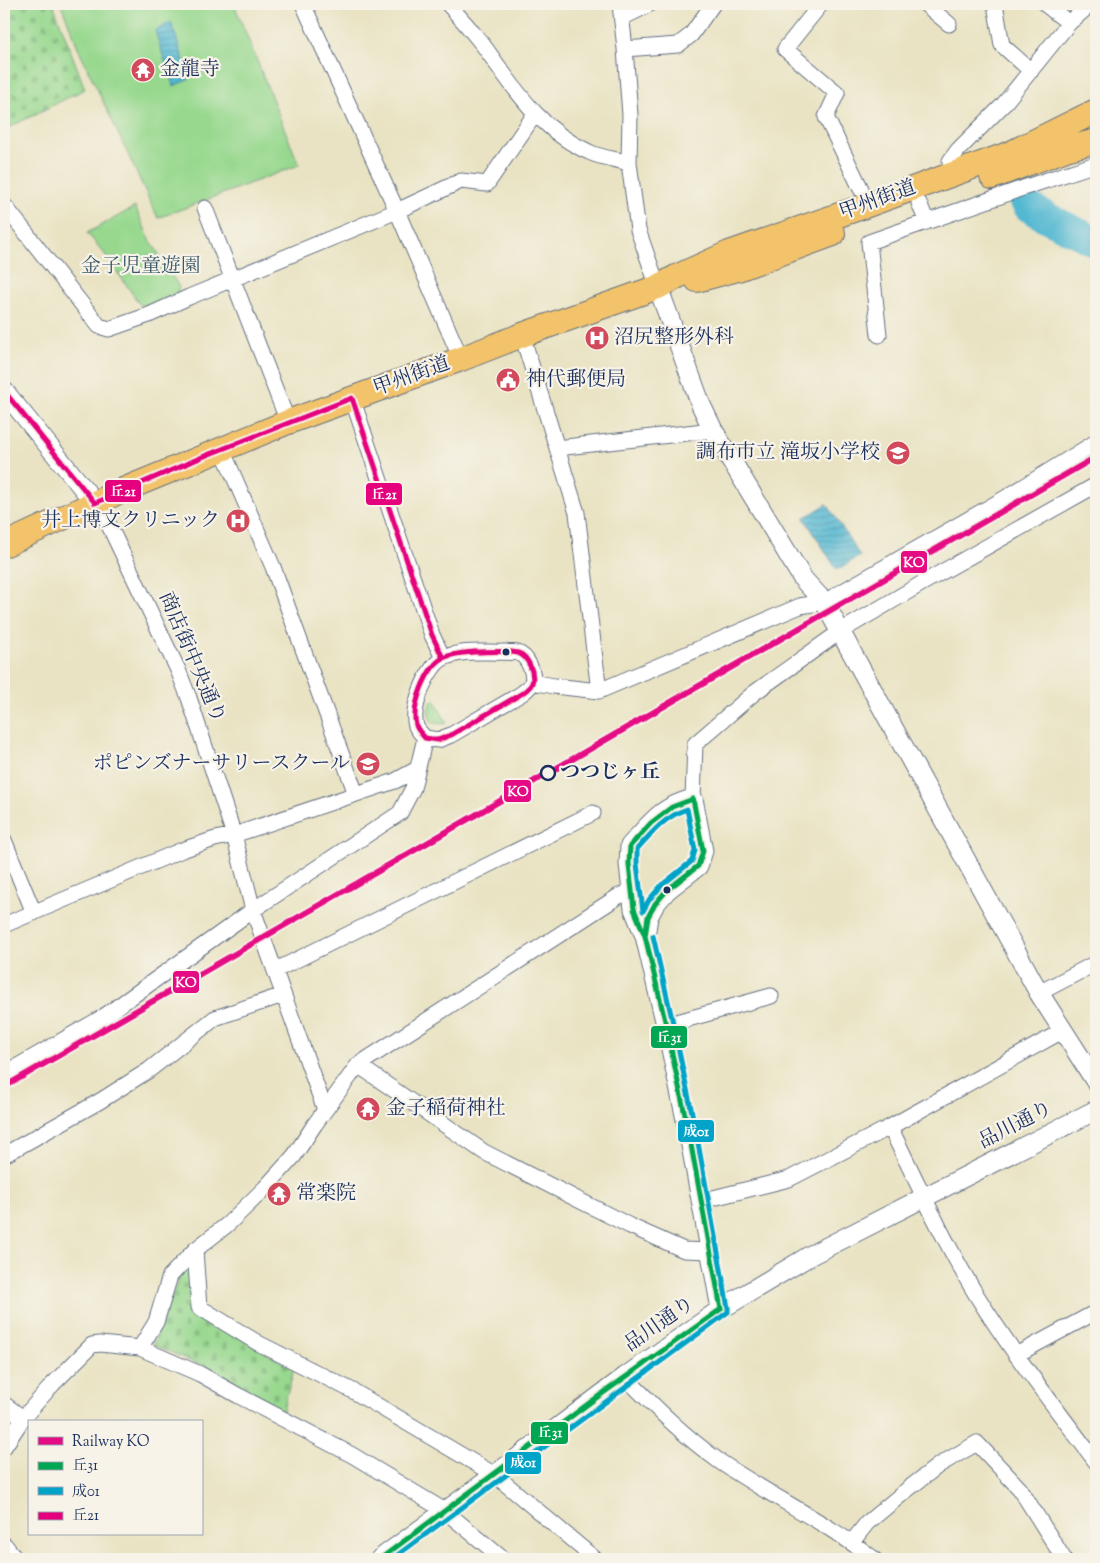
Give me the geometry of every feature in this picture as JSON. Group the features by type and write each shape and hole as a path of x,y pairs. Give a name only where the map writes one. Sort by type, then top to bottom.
{"highway":[{"name":"甲州街道","path":"4,545 95,503 288,422 522,335 658,287 729,253 1011,153 1096,111"},
{"name":"甲州街道","path":"658,287 681,285 923,212 1066,149 1096,141"}],"street":[{"path":"303,4 461,359"},
{"path":"448,4 482,44 510,85 535,114 562,137 590,153 630,163"},
{"path":"650,4 621,11 630,116 630,163 638,230 701,406 713,430 803,579 824,602 841,631 1039,993 1096,1082"},
{"path":"625,49 678,45 691,35 713,4"},
{"path":"821,4 785,49 837,92 826,118 861,189"},
{"path":"925,4 949,24"},
{"path":"995,4 1002,46 1031,71"},
{"path":"1045,4 1069,23"},
{"path":"952,174 950,161 958,150 1003,105 1069,23 1091,4"},
{"path":"4,205 98,326 109,330 396,211 461,181 487,184 535,114"},
{"path":"879,335 869,242 923,212 1019,189 1096,164"},
{"path":"205,208 234,278 288,422"},
{"path":"522,335 577,513 599,691"},
{"path":"4,391 95,503"},
{"path":"352,398 432,635 443,658"},
{"path":"557,448 713,430"},
{"path":"532,682 599,691 800,606 824,602 1007,497 1096,442"},
{"path":"222,449 273,567 356,794"},
{"path":"646,936 648,917 655,904 667,890 698,866 703,851 693,799 695,744 754,693 841,631 1096,485"},
{"name":"商店街中央通り","path":"95,503 110,528 190,698 234,836 253,910 325,1110"},
{"path":"458,653 518,653 527,660 532,675 532,682 521,694 451,735 438,740 425,738 416,728 415,720 419,694 433,667 443,658 458,653"},
{"path":"4,1074 103,1017 253,910 400,813 413,788 425,738"},
{"path":"4,925 182,850 215,839 234,836 356,794 395,780 417,769"},
{"path":"693,799 678,803 657,815 630,846 629,864 634,909 646,936 666,1025 689,1134 721,1309"},
{"path":"276,970 593,812"},
{"path":"4,840 34,913"},
{"path":"140,1348 156,1322 170,1276 195,1250 228,1224 294,1156 358,1065 619,896 632,892"},
{"path":"1039,993 1096,963"},
{"path":"4,1155 100,1101 149,1070 215,1018 283,994"},
{"path":"666,1025 771,996"},
{"path":"701,1201 789,1179 890,1127 1064,1030"},
{"path":"358,1065 484,1152 639,1230 684,1250 710,1251"},
{"name":"品川通り","path":"380,1559 721,1309 811,1255 1096,1110"},
{"path":"890,1127 961,1268 977,1295 1016,1355 1096,1462"},
{"path":"195,1250 199,1307 258,1343 354,1391 495,1475 595,1559"},
{"path":"1016,1355 1096,1312"},
{"path":"4,1447 23,1418 53,1384 92,1345 140,1348 200,1374 352,1455 445,1511 503,1559"},
{"path":"625,1378 674,1426 719,1461 852,1542 874,1559"},
{"path":"4,1404 23,1418"},
{"path":"852,1542 867,1524 939,1465 977,1443 1020,1490 1064,1559"},
{"path":"4,1547 13,1559"}],"green space":[{"path":"4,4 53,4 85,89 4,130"},
{"path":"61,4 234,4 299,165 158,218 81,55"},
{"name":"金子児童遊園","path":"135,207 149,238 179,287 177,294 166,300 141,306 104,253 87,233"},
{"path":"434,699 446,724 433,723 431,720 429,707"},
{"path":"183,1267 192,1271 194,1311 294,1369 282,1413 217,1372 153,1345"}],"water":[{"path":"171,22 190,79 173,86 155,31"},
{"path":"827,504 860,556 837,570 804,518"}],"waterway":[{"path":"1016,186 1029,207 1096,242"}],"rail line":[{"name":"KO","path":"4,1087 1096,457"}],"transit line":[{"name":"丘21","path":"4,391 95,503 207,455 352,398 432,635 443,658"},
{"name":"丘21","path":"474,652 508,652 522,655 528,661 532,670 533,679 531,685 521,694 451,735 438,740 425,738 418,730 415,717 421,688 431,670 447,656 474,652"},
{"name":"丘31","path":"693,799 672,807 651,823 630,846 629,864 634,909 645,936 666,1025 689,1134 721,1309"},
{"name":"丘31","path":"651,960 645,936 648,917 655,904 667,890 698,866 703,851 693,799"},
{"name":"成01","path":"687,809 695,850 692,861 662,885 649,900 643,911 637,849 666,820 687,809"},
{"name":"成01","path":"392,1559 728,1312 696,1132 653,936"},
{"name":"丘31","path":"380,1559 592,1401 721,1309"}],"place":[{"name":"金龍寺","path":"143,70"},
{"name":"沼尻整形外科","path":"597,338"},
{"name":"神代郵便局","path":"508,380"},
{"name":"調布市立 滝坂小学校","path":"898,453"},
{"name":"井上博文クリニック","path":"238,521"},
{"name":"ポピンズナーサリースクール","path":"368,764"},
{"name":"つつじヶ丘","path":"548,773"},
{"name":"金子稲荷神社","path":"368,1109"},
{"name":"常楽院","path":"279,1194"}]}
